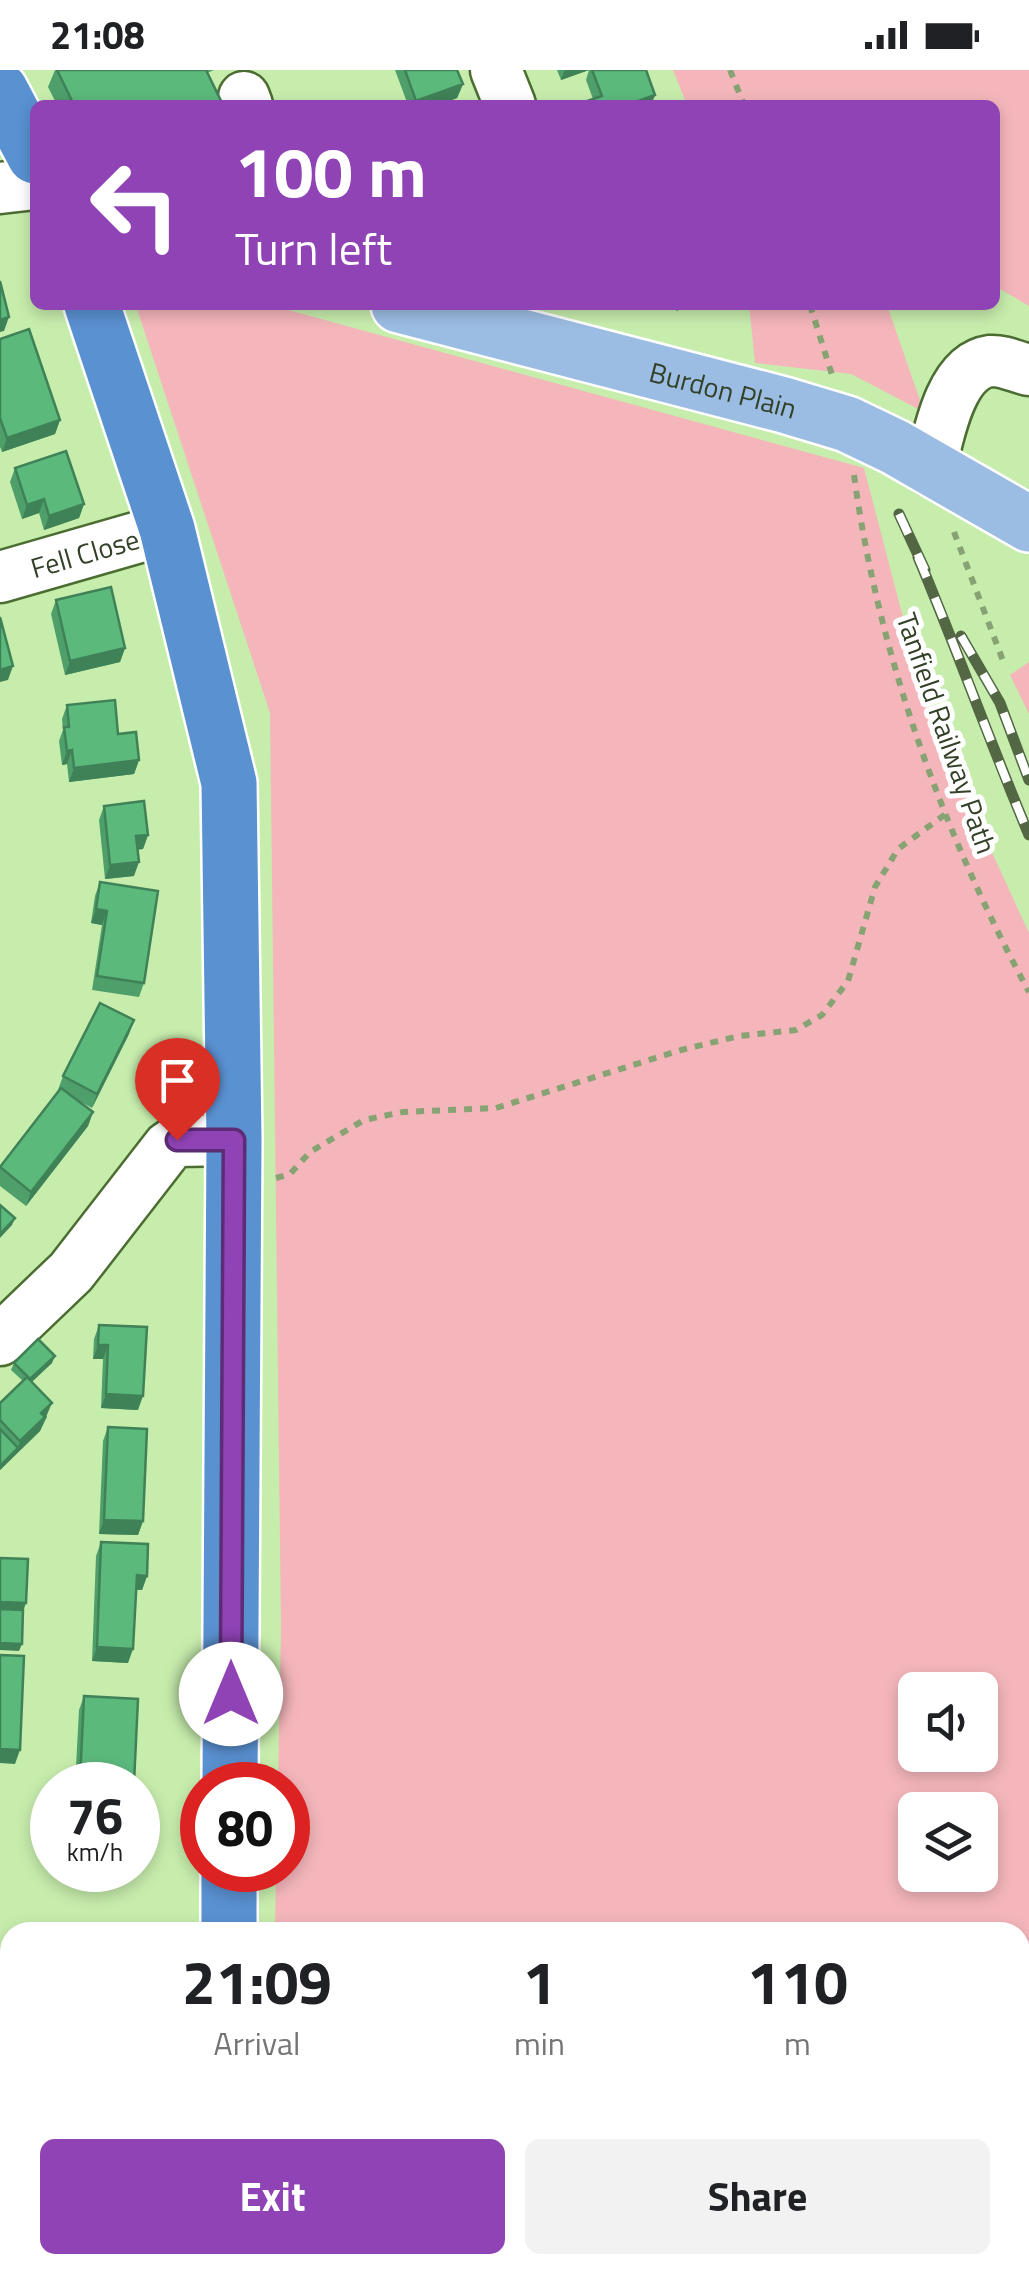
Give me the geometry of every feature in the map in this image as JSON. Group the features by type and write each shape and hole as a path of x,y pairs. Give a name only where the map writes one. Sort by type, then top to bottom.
{"highway":[{"path":"0,90 30,147"},
{"path":"94,310 167,528 230,783 234,1166 230,1762"},
{"path":"229,1922 230,1892"}],"main road":[{"name":"Burdon Plain","path":"440,310 537,322 847,424 1029,524"}],"street":[{"path":"496,70 508,100"},
{"path":"0,188 30,185"},
{"path":"930,470 945,410 966,374 994,360 1029,370"},
{"name":"Fell Close","path":"0,577 167,528"},
{"path":"0,1340 72,1272 177,1140 234,1166"}],"path":[{"path":"730,70 742,100"},
{"name":"Tanfield Railway Path","path":"812,310 847,424 864,550 896,673 947,813 998,936 1029,992"},
{"path":"930,470 1004,666"},
{"path":"234,1166 290,1174 310,1152 364,1120 403,1112 496,1108 681,1050 739,1036 796,1030 822,1015 848,981 875,887 898,849 947,813"}],"shaded area":[{"path":"673,70 1029,70 1029,306 1000,289 1000,100 685,100"},
{"path":"137,310 288,310 864,468 928,713 1029,933 1029,1922 275,1922 276,1892 310,1892 310,1762 278,1762 281,1629 270,713"},
{"path":"750,310 889,310 924,412 851,374 755,363"},
{"path":"1029,662 1029,714 1010,675"}],"building":[{"path":"57,70 206,70 221,100 72,100"},
{"path":"405,70 457,70 463,84 416,100"},
{"path":"592,70 646,70 655,95 641,100 590,100 602,96"},
{"path":"0,281 9,317 0,320"},
{"path":"29,329 60,420 7,438 0,418 0,339"},
{"path":"66,451 84,504 49,516 44,499 27,505 15,468"},
{"path":"111,587 125,648 70,661 56,600"},
{"path":"0,617 13,666 0,670"},
{"path":"115,700 118,734 136,732 139,760 74,768 64,727 69,727 67,705"},
{"path":"144,801 148,835 136,836 139,862 110,865 104,806"},
{"path":"100,882 158,891 144,983 97,976 107,911 96,909"},
{"path":"100,1003 134,1020 97,1094 63,1076"},
{"path":"61,1088 93,1112 31,1192 0,1167"},
{"path":"0,1205 15,1218 0,1234"},
{"path":"99,1325 147,1327 143,1396 106,1394 108,1345 98,1345"},
{"path":"38,1339 55,1356 30,1379 14,1363"},
{"path":"27,1377 52,1403 41,1413 45,1417 20,1441 0,1420 0,1403"},
{"path":"108,1427 147,1429 143,1521 104,1520"},
{"path":"0,1429 18,1448 0,1466"},
{"path":"101,1542 148,1544 147,1576 137,1575 133,1649 97,1647"},
{"path":"0,1558 28,1559 26,1603 0,1602"},
{"path":"0,1609 23,1610 22,1644 0,1643"},
{"path":"0,1655 24,1656 20,1750 0,1749"},
{"path":"84,1696 138,1699 135,1762 81,1762"}],"railway":[{"path":"899,514 925,570"},
{"path":"918,557 1029,835"},
{"path":"961,636 1000,703 1029,780"}],"route":[{"path":"177,1140 234,1140 231,1694"}]}
